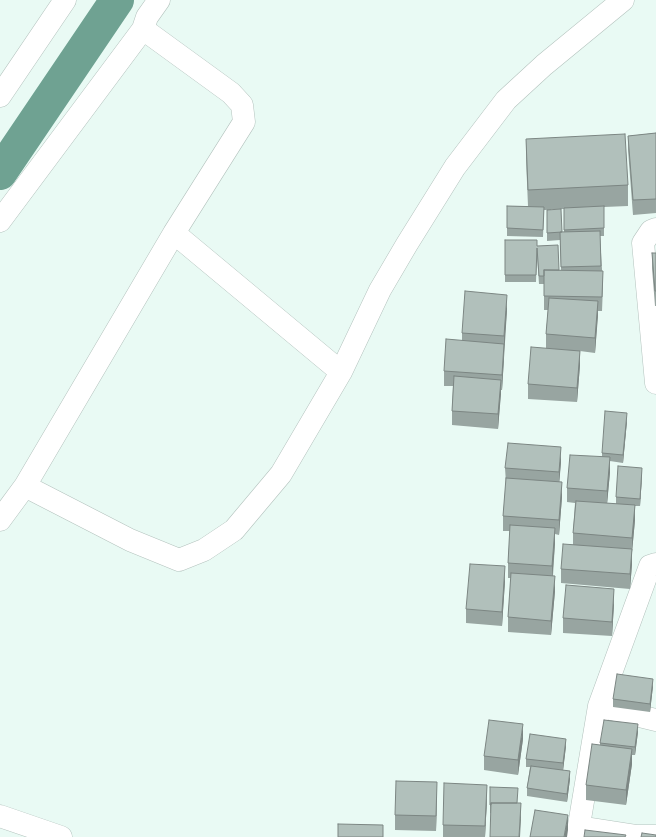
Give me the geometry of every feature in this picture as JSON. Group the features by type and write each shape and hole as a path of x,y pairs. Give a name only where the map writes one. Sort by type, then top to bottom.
{"street":[{"path":"0,221 144,28 147,17 159,0"},
{"path":"26,486 130,540 179,560 204,550 234,530 281,474 341,372 380,290 406,244 455,166 506,100 544,65 623,0"},
{"path":"0,96 62,1"},
{"path":"0,520 26,486 174,233 244,122 242,105 231,93 144,28"},
{"path":"656,230 651,231 643,243 656,383"},
{"path":"174,233 341,372"},
{"path":"656,564 650,566 599,706 578,832 656,836"},
{"path":"599,706 656,720"},
{"path":"0,816 61,837"}],"building":[{"path":"656,133 656,199 633,200 628,136"},
{"path":"625,134 628,185 528,190 526,139"},
{"path":"507,206 544,207 543,230 507,228"},
{"path":"604,206 604,228 564,230 564,208"},
{"path":"561,209 562,232 547,233 547,210"},
{"path":"600,231 601,266 561,267 560,232"},
{"path":"505,240 537,240 537,246 558,245 559,270 544,270 544,276 539,276 537,248 536,275 505,275"},
{"path":"652,253 656,253 656,291 655,291"},
{"path":"544,270 603,271 602,297 544,296"},
{"path":"465,291 507,295 504,336 462,333"},
{"path":"549,298 598,301 595,338 546,334"},
{"path":"446,339 504,344 502,375 444,371"},
{"path":"531,347 580,351 577,388 528,384"},
{"path":"454,376 501,380 498,414 452,411"},
{"path":"605,411 627,413 623,455 602,453"},
{"path":"508,443 561,447 559,472 505,468"},
{"path":"570,455 610,457 607,491 567,488"},
{"path":"618,466 642,468 640,499 616,497"},
{"path":"506,478 562,482 559,520 503,516"},
{"path":"576,501 635,505 632,538 573,533"},
{"path":"510,525 555,528 552,566 508,563"},
{"path":"563,544 632,549 630,574 561,569"},
{"path":"470,564 505,566 502,612 466,609"},
{"path":"511,573 555,576 551,621 508,617"},
{"path":"566,585 614,589 612,622 563,618"},
{"path":"617,674 653,679 650,704 613,699"},
{"path":"489,720 523,724 518,760 484,756"},
{"path":"604,720 638,724 635,747 600,743"},
{"path":"530,734 566,739 563,763 526,759"},
{"path":"592,744 632,749 626,790 586,785"},
{"path":"531,766 570,771 567,794 527,788"},
{"path":"396,781 437,782 436,816 395,815"},
{"path":"444,783 487,785 485,826 443,825"},
{"path":"490,787 518,788 517,803 491,803 490,805"},
{"path":"491,803 521,803 519,837 490,837"},
{"path":"535,810 568,815 564,837 530,837"},
{"path":"338,824 383,825 383,837 338,837"},
{"path":"585,830 626,835 625,837 584,837"},
{"path":"642,833 656,835 656,837 641,837"}],"waterway":[{"path":"0,173 117,0"}]}
